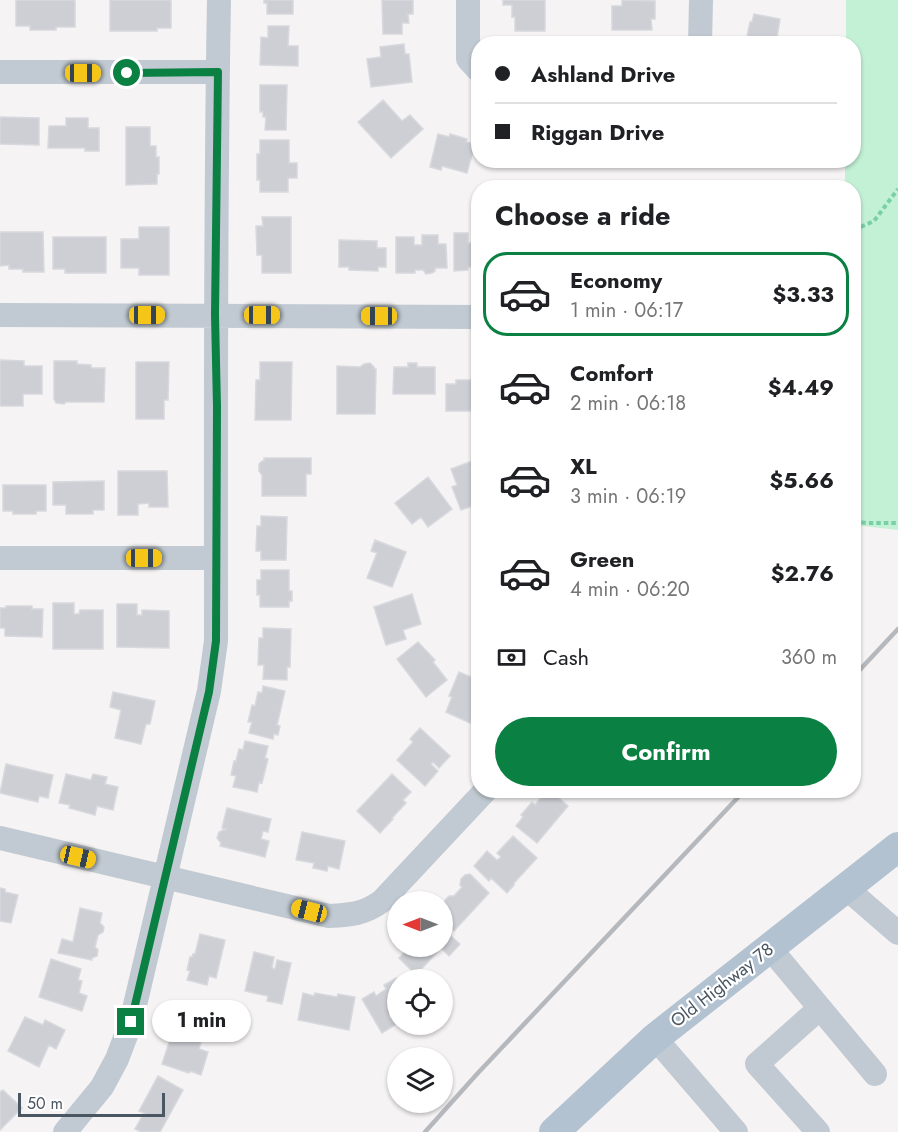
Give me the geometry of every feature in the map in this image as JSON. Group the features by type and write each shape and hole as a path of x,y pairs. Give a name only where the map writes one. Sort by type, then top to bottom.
{"main road":[{"name":"Old Highway 78","path":"554,1132 655,1038 898,847"}],"street":[{"path":"65,1132 102,1087 117,1059 131,1022 213,669 216,641 215,315 219,0"},
{"path":"468,0 471,39"},
{"path":"700,36 701,0"},
{"path":"0,72 218,72"},
{"path":"0,315 471,317"},
{"path":"0,558 216,558"},
{"path":"0,838 329,916 359,913 371,909 382,901 479,798"},
{"path":"846,888 898,933"},
{"path":"770,947 875,1074"},
{"path":"818,1132 757,1064 820,1008"},
{"path":"655,1038 736,1132"}],"path":[{"path":"861,227 874,221 898,189"},
{"path":"861,522 898,523"}],"green space":[{"path":"846,0 898,0 898,530 861,526 861,180 845,180 845,168 861,168 861,36 846,36"}],"building":[{"path":"16,0 75,0 75,27 30,30 30,26 16,26"},
{"path":"110,0 171,0 171,28 157,28 157,31 110,31"},
{"path":"264,0 293,0 293,14 267,14 267,3 264,3"},
{"path":"382,0 413,0 413,14 408,14 409,23 402,23 402,34 383,34"},
{"path":"503,0 545,0 545,31 515,31 512,5 503,5"},
{"path":"622,0 655,1 655,19 651,19 652,30 612,30 612,6 622,6"},
{"path":"754,14 780,19 777,36 747,36 750,22"},
{"path":"268,26 289,26 288,46 298,46 298,66 260,65 261,37 268,38"},
{"path":"404,44 405,54 409,54 412,82 371,87 367,59 381,57 380,47"},
{"path":"260,85 287,85 286,130 265,130 266,117 263,117 263,112 260,112"},
{"path":"383,100 402,121 410,115 423,129 391,158 358,122"},
{"path":"0,117 39,118 39,145 0,144"},
{"path":"66,118 88,118 88,128 99,128 99,151 85,151 85,148 48,148 49,126 66,126"},
{"path":"126,127 150,127 150,146 156,146 156,157 159,157 157,184 126,185"},
{"path":"438,134 449,137 450,134 467,139 466,142 471,143 471,158 467,173 442,166 441,170 430,167"},
{"path":"260,140 289,140 289,163 297,163 297,178 288,178 288,192 260,192 260,180 257,180 257,154 260,154"},
{"path":"262,217 291,217 291,273 262,273 262,255 257,255 256,226 263,226"},
{"path":"139,227 169,227 169,275 139,275 139,268 121,268 121,239 139,239"},
{"path":"0,232 43,232 44,272 23,272 23,269 9,269 9,265 0,266"},
{"path":"454,233 468,233 468,243 471,243 471,267 468,267 468,270 454,271"},
{"path":"422,235 438,235 438,244 446,244 447,268 435,268 432,273 426,274 423,270 415,270 415,273 396,273 396,237 414,237 414,245 422,245"},
{"path":"53,237 106,237 106,273 65,273 65,269 53,269"},
{"path":"339,240 377,241 377,248 386,248 386,267 378,267 378,271 349,270 349,267 339,267"},
{"path":"0,360 24,361 24,366 42,366 42,394 23,394 23,406 0,406"},
{"path":"54,361 77,361 77,364 91,365 91,368 105,368 104,402 56,403 54,399"},
{"path":"136,362 169,362 168,400 164,400 164,419 136,419"},
{"path":"260,362 292,362 291,420 255,420 256,380 260,380"},
{"path":"370,363 376,369 375,414 337,414 337,366 360,367"},
{"path":"408,363 417,363 417,367 435,367 435,394 393,394 394,367 408,367"},
{"path":"456,380 471,380 471,411 446,411 446,384 456,384"},
{"path":"264,458 311,458 311,474 306,474 306,496 262,496 262,475 259,471 259,464 264,461"},
{"path":"471,462 471,506 461,510 452,487 457,485 451,469"},
{"path":"118,471 167,471 168,507 149,507 149,503 138,504 138,515 118,515"},
{"path":"428,477 452,509 428,527 421,517 412,524 395,503"},
{"path":"104,481 104,510 93,510 93,514 66,514 66,505 53,505 53,482"},
{"path":"3,485 46,485 46,511 36,511 36,514 13,514 13,511 3,511"},
{"path":"261,516 287,517 286,560 261,560 261,551 256,551 257,526 261,526"},
{"path":"375,540 406,552 392,587 367,578 377,553 371,551"},
{"path":"261,570 289,570 289,591 292,591 292,601 289,601 289,607 260,607 257,580 261,580"},
{"path":"412,594 421,624 403,630 406,639 386,645 374,607"},
{"path":"53,603 74,603 74,614 79,614 80,610 103,610 103,649 53,649"},
{"path":"117,604 137,604 137,615 142,615 142,610 169,611 169,648 117,647"},
{"path":"6,606 32,606 32,609 43,609 42,637 5,636 5,628 0,628 0,608 6,608"},
{"path":"263,628 291,629 290,667 287,667 287,680 263,679 264,665 258,665 259,638 263,638"},
{"path":"418,642 435,660 433,662 447,680 426,697 397,659"},
{"path":"459,672 471,677 470,723 446,712 452,697 449,696"},
{"path":"263,686 285,691 277,725 280,726 278,735 274,734 273,739 249,733 252,722 248,722 252,705 255,706 258,692 262,693"},
{"path":"113,692 155,701 150,724 146,724 141,744 115,738 121,710 110,707"},
{"path":"420,728 450,756 439,768 433,762 431,764 438,771 425,786 397,760 413,742 410,739"},
{"path":"245,741 268,746 265,758 268,759 262,783 259,782 257,792 233,787 236,776 231,775 234,761 236,761 239,749 243,750"},
{"path":"6,764 53,775 48,798 39,796 38,802 0,793"},
{"path":"66,774 91,780 93,774 107,777 105,784 118,787 113,810 97,806 95,815 59,803"},
{"path":"392,774 411,792 403,800 406,803 380,833 357,811"},
{"path":"541,798 559,798 568,806 537,843 516,826 523,817 521,815 532,802 535,805"},
{"path":"227,808 271,819 268,832 263,831 261,839 269,841 265,857 220,846 221,843 217,838 219,832 226,830 222,828"},
{"path":"302,832 345,841 339,869 328,866 327,871 313,868 314,863 296,860"},
{"path":"513,836 537,858 507,893 491,878 489,881 474,866 487,851 497,860 501,857 497,853"},
{"path":"470,874 489,893 454,931 453,896 462,887 461,879"},
{"path":"0,888 5,889 5,892 18,895 11,923 0,921"},
{"path":"80,908 102,913 100,923 104,927 103,932 98,935 95,947 98,950 97,956 92,960 58,953 62,939 73,942"},
{"path":"200,934 225,940 216,978 209,976 207,985 187,980 190,971 187,970 190,957 195,954"},
{"path":"453,938 460,944 453,952"},
{"path":"254,952 274,957 272,968 275,969 277,960 291,963 282,1004 267,1001 268,996 245,991"},
{"path":"433,957 422,969 410,969 399,958"},
{"path":"51,959 81,969 78,980 82,981 79,993 87,996 82,1011 39,997"},
{"path":"387,983 387,1030 382,1033 362,999 374,992 376,996 386,989 384,985"},
{"path":"303,993 314,996 315,993 355,997 349,1030 298,1020"},
{"path":"25,1017 43,1025 45,1020 65,1030 56,1049 49,1045 39,1067 8,1051"},
{"path":"176,1021 204,1031 199,1049 208,1052 201,1075 162,1064"},
{"path":"158,1076 183,1090 160,1132 141,1132 135,1129 144,1113 139,1111"},
{"path":"3,1090 22,1108 0,1130 0,1092"}],"railway":[{"path":"861,669 898,629"},
{"path":"425,1132 737,798"}],"route":[{"path":"127,73 218,72 215,315 216,641 209,692 131,1022"}]}
